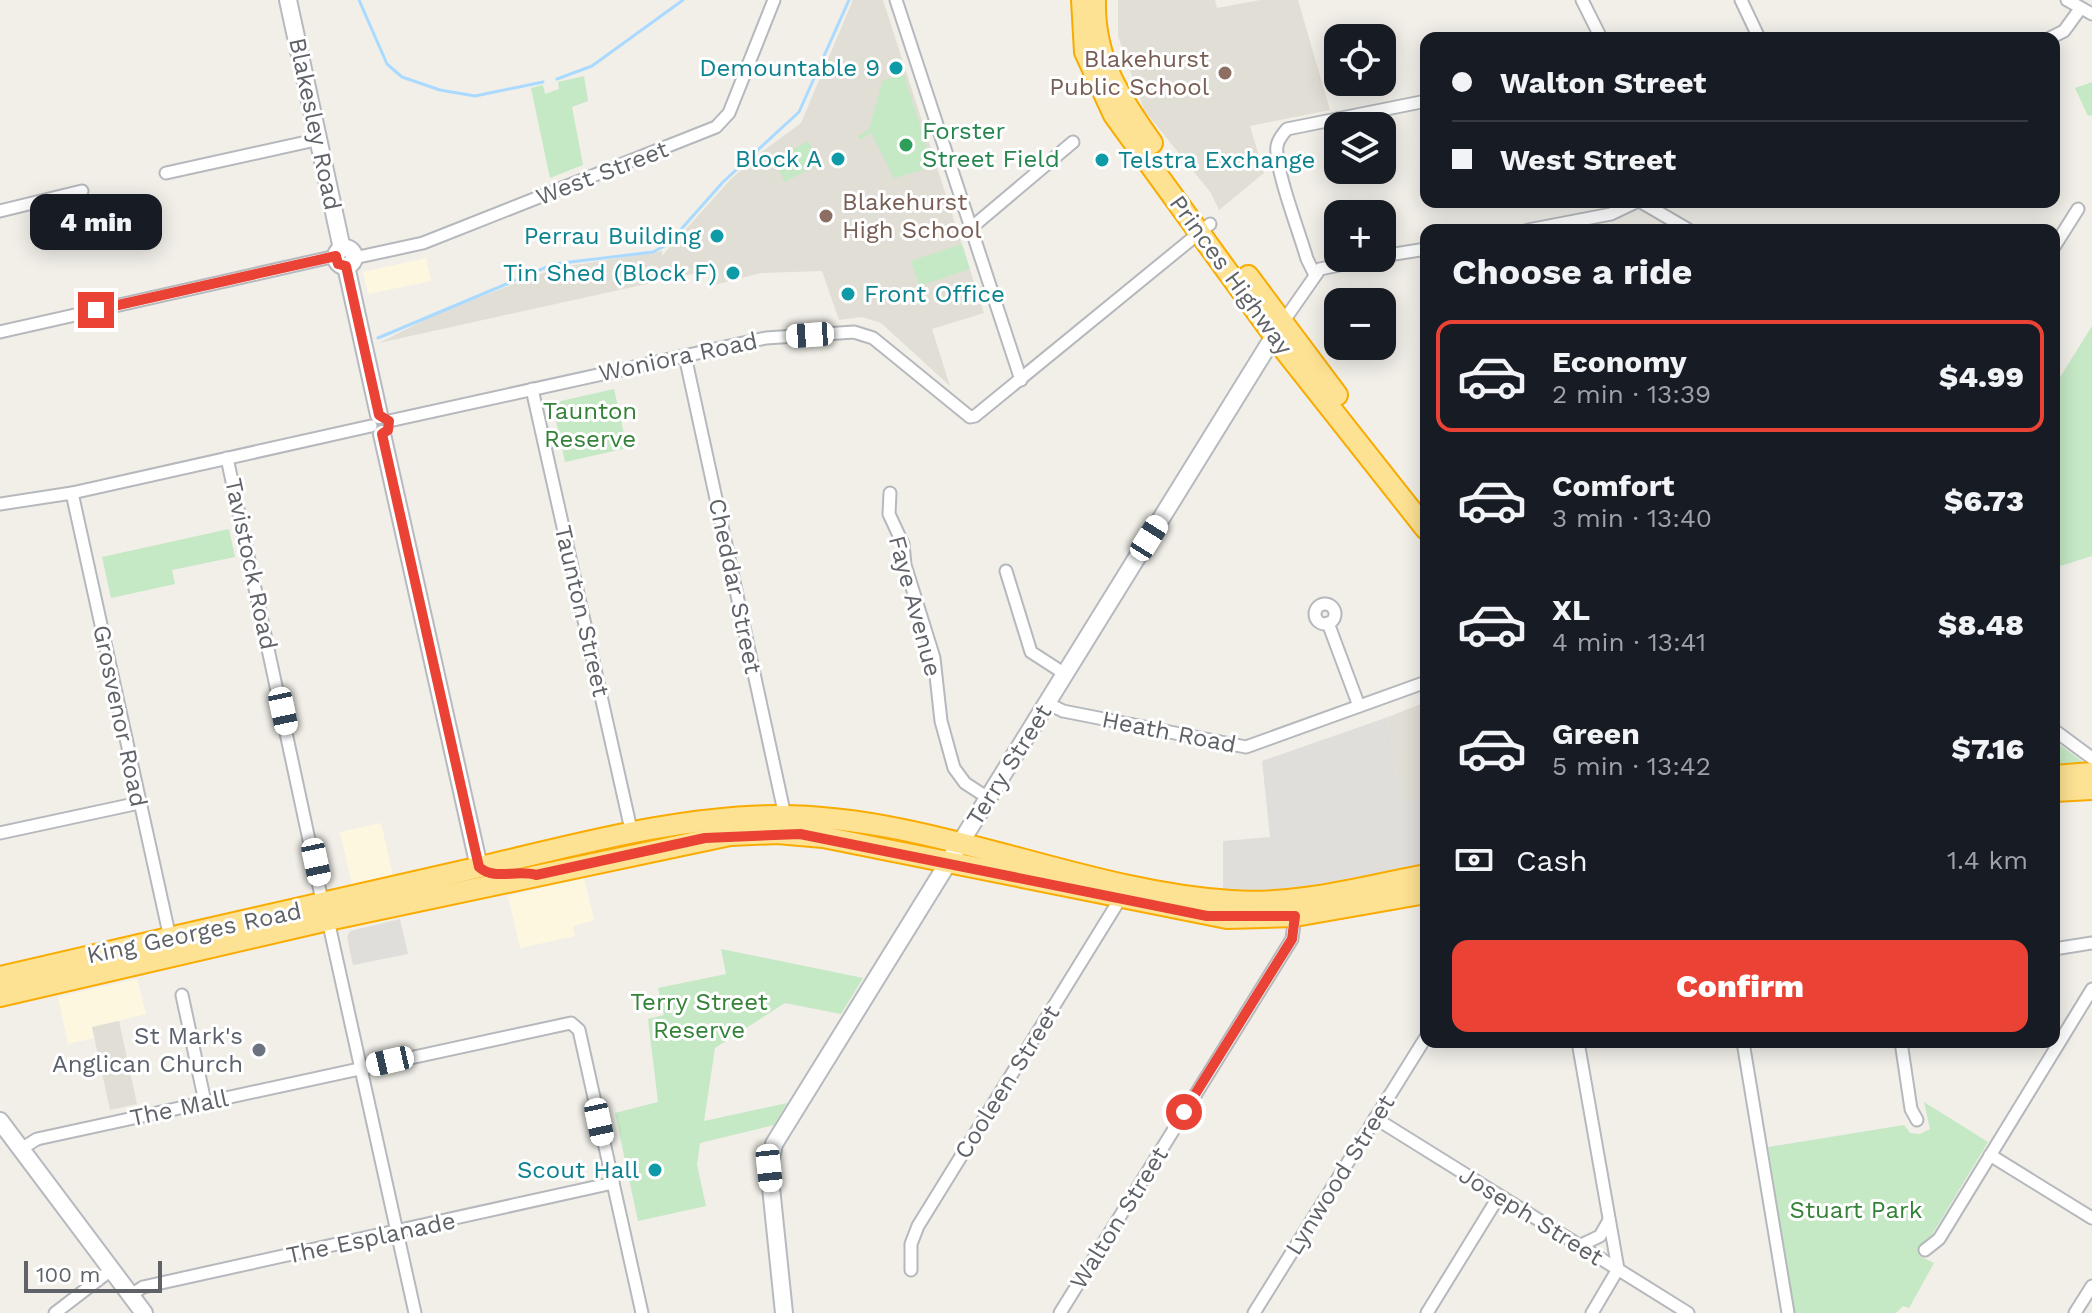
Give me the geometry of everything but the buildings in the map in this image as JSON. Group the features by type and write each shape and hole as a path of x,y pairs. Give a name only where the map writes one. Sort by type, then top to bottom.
{"highway":[{"name":"Princes Highway","path":"1082,0 1082,35 1096,82 1114,115 1205,228 1420,521"},
{"name":"Princes Highway","path":"1095,0 1096,36 1111,83 1205,228"},
{"name":"Princes Highway","path":"1279,330 1420,500"},
{"path":"2060,776 2092,773"},
{"path":"2060,791 2092,789"},
{"name":"King Georges Road","path":"0,996 326,912 479,867 714,819 785,816 880,826 955,854 1120,899 1217,917 1295,916 1420,894"},
{"name":"King Georges Road","path":"0,977 170,938 453,892 705,838 777,833 823,837 955,854 1230,901 1278,901 1420,876"},
{"path":"453,892 477,875 479,867 494,875 521,870 536,875"}],"street":[{"name":"Blakesley Road","path":"288,0 479,867"},
{"name":"West Street","path":"0,332 344,257 423,243 716,127 729,113 774,0"},
{"path":"896,0 1014,368 1021,380"},
{"path":"1582,0 1598,32"},
{"path":"1741,0 1756,32"},
{"path":"2060,33 2086,11 2067,0"},
{"path":"1314,273 1307,259 1277,147 1287,129 1420,102"},
{"path":"166,173 320,139"},
{"path":"971,228 1073,142"},
{"path":"0,211 82,191"},
{"path":"1559,224 1611,214 1624,208"},
{"path":"1649,208 1678,224"},
{"path":"2060,238 2078,209"},
{"name":"Woniora Road","path":"0,504 72,493 766,338 859,332 873,338 970,417 980,413 1205,228"},
{"path":"1396,255 1420,253"},
{"path":"1279,330 1314,273 1324,268"},
{"name":"Terry Street","path":"784,1313 769,1168 771,1152 1279,330"},
{"name":"Cheddar Street","path":"685,356 785,816"},
{"name":"Taunton Street","path":"532,389 632,834"},
{"name":"Tavistock Road","path":"227,458 415,1313"},
{"name":"Grosvenor Road","path":"72,493 170,938"},
{"name":"Faye Avenue","path":"890,493 889,514 903,544 905,565 934,658 941,721 954,768 965,783 988,798"},
{"path":"1006,571 1031,652 1065,674"},
{"path":"1328,623 1359,706"},
{"name":"Heath Road","path":"1047,703 1063,711 1238,747 1261,744 1420,684"},
{"path":"2060,734 2092,758"},
{"path":"0,833 139,803"},
{"name":"Cooleen Street","path":"911,1270 911,1244 918,1226 1120,899"},
{"name":"Walton Street","path":"1060,1313 1292,939 1295,916"},
{"path":"2060,948 2092,943"},
{"path":"182,995 205,1102"},
{"path":"2060,1044 2090,996"},
{"name":"The Mall","path":"21,1149 37,1139 563,1023 574,1024 579,1030 613,1183"},
{"name":"Lynwood Street","path":"1254,1313 1420,1047"},
{"path":"1579,1048 1618,1269 1592,1313"},
{"path":"1744,1048 1788,1313"},
{"path":"1902,1048 1911,1109 1917,1120"},
{"path":"1925,1250 1939,1239 2057,1048"},
{"name":"Joseph Street","path":"1375,1118 1688,1313"},
{"path":"0,1121 144,1313"},
{"path":"1990,1155 2092,1218"},
{"path":"613,1183 642,1313"},
{"name":"The Esplanade","path":"131,1295 143,1287 613,1183"},
{"path":"1427,1313 1499,1196"},
{"path":"1579,1246 1600,1236 1608,1222"},
{"path":"55,1313 111,1270"},
{"path":"2075,1313 2092,1286"}],"shaded area":[{"name":"Blakehurst High School","path":"853,0 883,0 984,313 932,329 950,386 881,323 862,317 839,320 822,271 761,273 714,285 710,270 379,343 438,313 556,268 662,251 662,256 730,180 801,123"},
{"name":"Blakehurst Public School","path":"1118,0 1215,0 1217,8 1260,0 1298,0 1330,110 1250,126 1264,173 1219,210 1211,193 1144,110 1118,36"},
{"path":"426,258 431,281 368,294 363,272"},
{"path":"1420,704 1420,799 1401,803 1388,717"},
{"path":"1388,717 1401,802 1420,799 1420,865 1286,890 1223,892 1223,841 1270,837 1262,761"},
{"path":"381,823 393,876 352,885 340,832"},
{"path":"584,878 594,920 573,926 575,936 520,948 508,896"},
{"path":"400,919 408,954 353,965 347,937 350,931"},
{"path":"137,979 146,1014 92,1027 94,1038 68,1044 58,997"},
{"path":"119,1021 137,1104 110,1110 92,1027"}],"green space":[{"path":"904,75 933,167 894,178 871,133 860,140 858,136 869,129 883,80"},
{"path":"584,76 588,101 572,107 583,165 550,178 531,88 543,85 545,94 559,89 558,82"},
{"path":"2092,82 2092,115 2088,116 2075,88"},
{"path":"808,141 820,163 785,182 773,160"},
{"path":"962,244 970,269 919,286 911,261"},
{"path":"2092,326 2092,556 2060,566 2060,377"},
{"name":"Taunton Reserve","path":"614,389 627,448 565,462 552,403"},
{"path":"229,529 235,557 172,570 175,584 111,598 102,557"},
{"path":"2060,745 2082,761 2082,765 2060,767"},
{"name":"Terry Street Reserve","path":"721,949 863,978 841,1014 785,1003 715,1048 704,1121 787,1103 774,1125 700,1143 697,1165 706,1206 638,1221 615,1113 658,1102 648,1019 664,1015 658,988 726,974"},
{"name":"Stuart Park","path":"1924,1102 1988,1142 1919,1256 1934,1263 1909,1308 1903,1306 1896,1313 1795,1313 1768,1147 1904,1125 1910,1133 1920,1134 1930,1129"}],"waterway":[{"path":"359,0 387,64 402,77 440,90 475,96 543,82"},
{"path":"557,79 592,66 683,0"},
{"path":"378,338 554,264 653,252 668,244 723,182 799,112 849,0"}],"place":[{"name":"Demountable 9","path":"896,68"},
{"name":"Blakehurst Public School","path":"1225,73"},
{"name":"Forster Street Field","path":"906,145"},
{"name":"Block A","path":"838,159"},
{"name":"Telstra Exchange","path":"1102,160"},
{"name":"Blakehurst High School","path":"826,216"},
{"name":"Perrau Building","path":"717,236"},
{"name":"Tin Shed (Block F)","path":"733,273"},
{"name":"Front Office","path":"848,294"},
{"name":"St Mark's Anglican Church","path":"259,1050"},
{"name":"Scout Hall","path":"655,1170"}],"route":[{"path":"96,310 322,258 336,256 338,264 346,266 379,415 386,416 389,421 390,427 382,434 479,867 485,872 494,875 521,870 536,875 705,838 800,834 1207,916 1254,919 1295,916 1292,939 1184,1112"}]}
